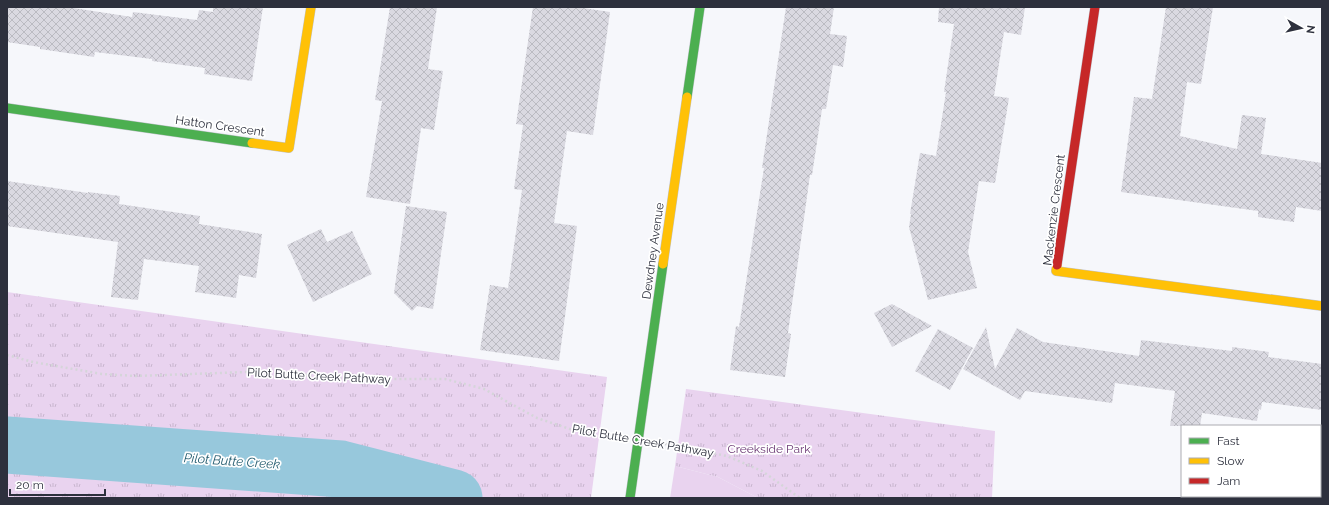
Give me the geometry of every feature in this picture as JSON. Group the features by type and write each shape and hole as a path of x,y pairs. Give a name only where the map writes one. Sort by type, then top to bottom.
{"street":[{"name":"Hatton Crescent","path":"7,108 289,148 311,7"},
{"name":"Dewdney Avenue","path":"630,498 700,7"},
{"name":"Mackenzie Crescent","path":"1095,7 1056,271 1322,306"}],"path":[{"name":"Pilot Butte Creek Pathway","path":"7,354 33,362 102,374 136,376 274,371 345,379 445,379 484,389 537,418 570,429 727,456 762,470 800,498"}],"green space":[{"path":"7,292 607,377 591,498 7,498"},
{"name":"Creekside Park","path":"686,389 995,431 992,498 758,498 718,477 675,466"},
{"path":"675,466 718,477 758,498 670,498"}],"building":[{"path":"7,7 67,7 132,17 133,12 197,20 199,10 213,12 213,7 263,7 252,81 204,74 205,68 152,61 152,59 95,52 94,57 40,49 40,47 7,42"},
{"path":"390,7 437,7 428,69 443,71 434,130 421,128 410,204 366,197 382,101 375,100"},
{"path":"533,7 576,7 610,12 593,135 567,131 554,223 577,226 559,361 480,350 490,285 508,288 522,190 514,189 523,125 516,124"},
{"path":"786,7 834,7 830,34 847,36 843,67 833,65 826,109 822,109 812,175 810,175 788,333 791,334 785,377 730,370 736,326 739,327 764,168 762,168"},
{"path":"939,7 1025,7 1021,35 1004,32 994,96 1009,98 995,183 979,181 968,252 977,288 928,300 909,227 920,153 936,156 946,92 944,92 954,24 938,22"},
{"path":"1166,7 1213,7 1201,84 1187,82 1180,136 1237,149 1242,115 1266,118 1261,154 1322,163 1322,211 1296,207 1294,222 1258,217 1258,211 1121,192 1134,97 1152,99"},
{"path":"7,181 88,193 120,196 119,204 200,216 199,224 262,234 256,278 239,275 236,298 195,292 199,266 144,259 138,300 111,297 118,242 7,226"},
{"path":"406,206 447,212 433,309 417,306 412,311 394,293"},
{"path":"321,229 327,242 352,231 372,274 313,302 287,245"},
{"path":"892,304 932,326 892,347 874,313"},
{"path":"986,327 995,369 1017,328 1043,342 1139,356 1141,340 1232,351 1232,347 1269,352 1268,357 1322,364 1322,410 1262,402 1257,421 1202,413 1200,425 1170,426 1175,391 1115,383 1112,403 1025,391 1020,400 963,369"},
{"path":"938,329 973,348 950,390 915,371"}],"waterway":[{"name":"Pilot Butte Creek","path":"7,445 341,469 454,498"}],"traffic: fast":[{"path":"687,97 700,7"},
{"path":"7,108 252,143"},
{"path":"630,498 663,264"}],"traffic: slow":[{"path":"252,143 289,148 311,7"},
{"path":"663,264 687,97"},
{"path":"1057,265 1056,271 1322,306"}],"traffic: jam":[{"path":"1057,265 1095,7"}]}
